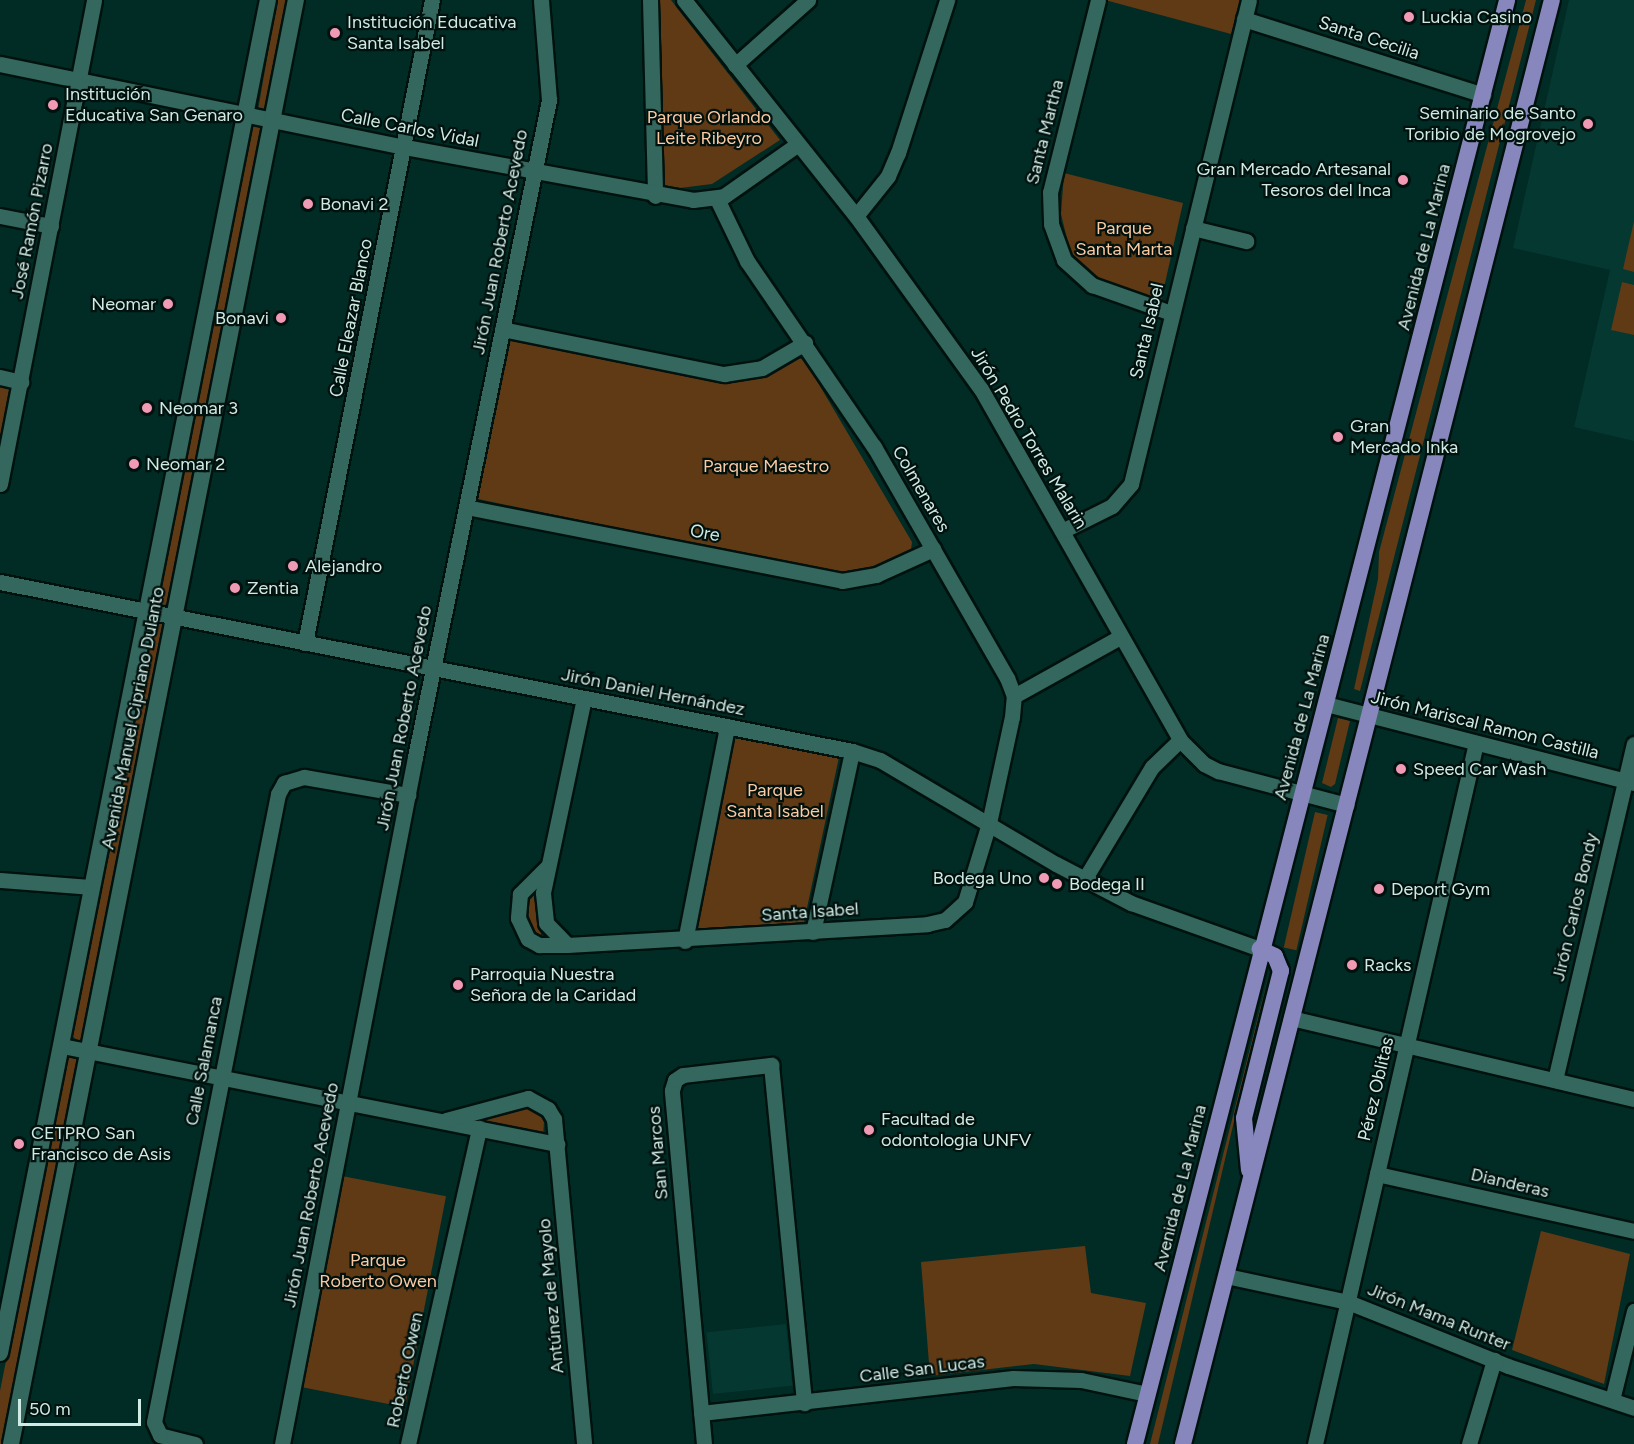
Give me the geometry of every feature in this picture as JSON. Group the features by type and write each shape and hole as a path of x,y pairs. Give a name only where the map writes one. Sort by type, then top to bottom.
{"main road":[{"name":"Avenida Manuel Cipriano Dulanto","path":"0,1353 268,0"},
{"name":"Avenida Manuel Cipriano Dulanto","path":"10,1444 296,0"},
{"name":"Avenida de La Marina","path":"1135,1444 1260,950 1326,704 1507,0"},
{"path":"1183,1444 1552,0"},
{"path":"1250,1183 1244,1118 1281,971 1275,956 1260,950"}],"street":[{"name":"José Ramón Pizarro","path":"0,484 94,0"},
{"name":"Calle Eleazar Blanco","path":"305,643 405,147 432,0"},
{"name":"Jirón Juan Roberto Acevedo","path":"282,1444 408,795 549,100 541,0"},
{"path":"650,0 654,196"},
{"name":"Jirón Pedro Torres Malarin","path":"684,0 856,216 981,389 1180,740 1204,764 1218,771 1347,805"},
{"path":"735,65 808,0"},
{"path":"856,216 888,176 898,153 947,0"},
{"name":"Santa Martha","path":"1098,0 1050,192 1051,224 1064,260 1092,285 1172,313"},
{"name":"Santa Isabel","path":"1062,531 1112,506 1131,484 1249,0"},
{"name":"Santa Cecilia","path":"1244,19 1483,95"},
{"name":"Calle Carlos Vidal","path":"0,64 78,82 654,196 717,199"},
{"path":"717,199 767,170 798,144"},
{"name":"Colmenares","path":"717,199 747,261 874,447 1007,678 1014,696"},
{"path":"0,216 51,226"},
{"path":"1192,228 1246,241"},
{"path":"502,328 724,374 762,368 805,343"},
{"path":"0,377 21,382"},
{"name":"Ore","path":"466,507 842,581 876,575 933,549"},
{"name":"Jirón Daniel Hernández","path":"0,582 433,670 852,751 880,760 1084,880 1168,919 1260,950"},
{"path":"989,823 1014,696 1120,637"},
{"path":"567,945 546,923 543,908 548,866 584,698"},
{"name":"Jirón Mariscal Ramon Castilla","path":"1326,704 1629,782"},
{"path":"685,941 726,726"},
{"path":"1084,880 1152,767 1180,740"},
{"name":"Pérez Oblitas","path":"1315,1444 1476,743"},
{"name":"Jirón Carlos Bondy","path":"1555,1080 1629,782 1634,744"},
{"path":"813,932 852,751"},
{"name":"Calle Salamanca","path":"195,1444 160,1435 154,1422 278,794 284,783 304,777 408,795"},
{"name":"Santa Isabel","path":"548,866 520,894 518,918 528,939 539,945 685,941 945,920 956,912 969,894 989,823"},
{"path":"0,880 92,887"},
{"path":"1291,1018 1634,1099"},
{"name":"Antúnez de Mayolo","path":"62,1046 556,1144"},
{"name":"San Marcos","path":"704,1444 672,1090 675,1080 683,1075 771,1065 804,1402"},
{"name":"Antúnez de Mayolo","path":"443,1121 528,1098 549,1109 556,1144 584,1444"},
{"name":"Roberto Owen","path":"408,1444 479,1128"},
{"name":"Dianderas","path":"1377,1174 1634,1231"},
{"name":"Jirón Mama Runter","path":"1226,1276 1348,1302 1494,1360 1634,1408"},
{"path":"1612,1400 1634,1311"},
{"path":"1469,1444 1494,1360"},
{"name":"Calle San Lucas","path":"701,1413 1034,1377 1081,1380 1148,1394"}],"shaded area":[{"name":"Seminario de Santo Toribio de Mogrovejo","path":"1569,0 1634,0 1634,441 1574,427 1610,270 1513,248"},
{"path":"786,1324 792,1386 713,1394 706,1332"}],"green space":[{"path":"277,0 290,0 268,109 258,110"},
{"name":"Parque Orlando Leite Ribeyro","path":"654,0 671,0 780,140 712,184 680,188 660,186"},
{"path":"1105,0 1240,0 1231,34"},
{"path":"1526,0 1536,0 1360,691 1354,689 1378,579 1379,552"},
{"path":"261,126 264,132 168,604 158,606 156,601 250,128"},
{"name":"Parque Santa Marta","path":"1064,173 1183,203 1161,301 1122,292 1085,273 1071,256 1061,214"},
{"path":"1634,221 1634,272 1623,269"},
{"path":"1622,282 1634,285 1634,335 1611,330"},
{"name":"Parque Maestro","path":"511,339 712,379 735,381 762,375 794,358 804,359 912,542 911,550 875,568 840,574 478,499"},
{"path":"0,386 10,388 0,439"},
{"path":"162,622 165,628 83,1039 78,1041 71,1035 150,623"},
{"path":"1338,718 1350,721 1335,784 1331,787 1322,783"},
{"name":"Parque Santa Isabel","path":"733,736 839,757 804,922 695,931"},
{"path":"1315,812 1328,815 1296,950 1284,947"},
{"path":"534,894 540,940 531,938 522,905 525,898"},
{"path":"1269,973 1158,1444 1150,1444"},
{"path":"71,1055 78,1058 79,1063 3,1444 0,1444 0,1391 66,1057"},
{"path":"520,1103 538,1109 544,1122 543,1138 469,1122 470,1118"},
{"name":"Parque Roberto Owen","path":"342,1176 446,1196 405,1407 301,1387"},
{"path":"1541,1231 1630,1254 1604,1384 1512,1350"},
{"path":"1085,1246 1091,1293 1146,1303 1130,1376 1034,1364 930,1376 921,1262"}],"place":[{"name":"Luckia Casino","path":"1409,17"},
{"name":"Institución Educativa Santa Isabel","path":"335,33"},
{"name":"Institución Educativa San Genaro","path":"53,105"},
{"name":"Seminario de Santo Toribio de Mogrovejo","path":"1588,124"},
{"name":"Gran Mercado Artesanal Tesoros del Inca","path":"1403,180"},
{"name":"Bonavi 2","path":"308,204"},
{"name":"Neomar","path":"168,304"},
{"name":"Bonavi","path":"281,318"},
{"name":"Neomar 3","path":"147,408"},
{"name":"Gran Mercado Inka","path":"1338,437"},
{"name":"Neomar 2","path":"134,464"},
{"name":"Alejandro","path":"293,566"},
{"name":"Zentia","path":"235,588"},
{"name":"Speed Car Wash","path":"1401,769"},
{"name":"Bodega Uno","path":"1044,878"},
{"name":"Bodega II","path":"1057,884"},
{"name":"Deport Gym","path":"1379,889"},
{"name":"Racks","path":"1352,965"},
{"name":"Parroquia Nuestra Señora de la Caridad","path":"458,985"},
{"name":"Facultad de odontologia UNFV","path":"869,1130"},
{"name":"CETPRO San Francisco de Asis","path":"19,1144"}]}
